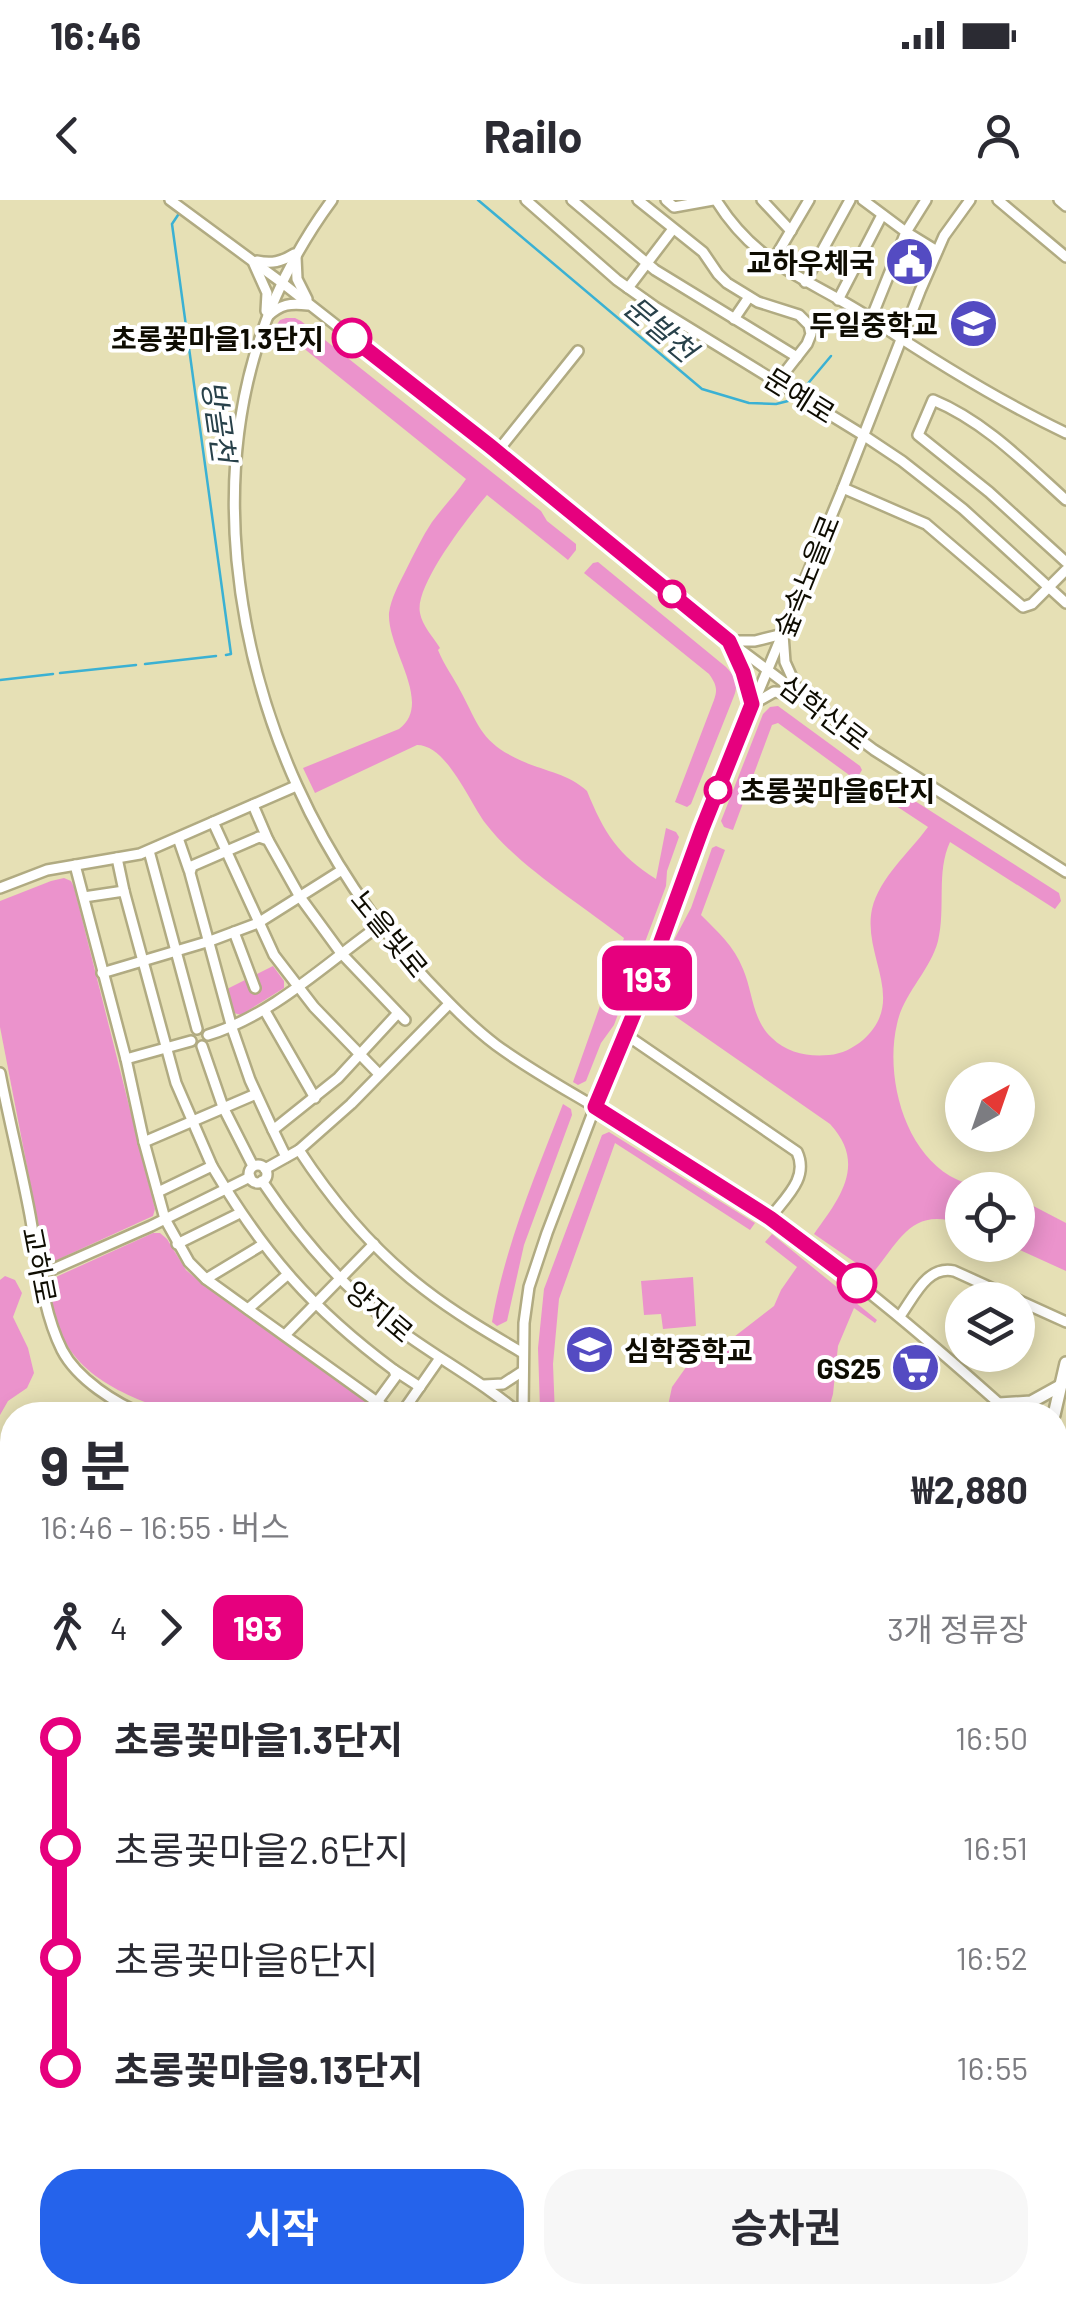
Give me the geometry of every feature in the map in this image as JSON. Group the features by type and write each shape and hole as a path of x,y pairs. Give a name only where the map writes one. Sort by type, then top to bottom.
{"main road":[{"path":"1057,1402 1066,1363"},
{"path":"1031,1402 1060,1386"}],"street":[{"name":"심학산로","path":"170,200 282,282 729,641 874,750 1066,872"},
{"name":"노을빛로","path":"332,200 296,253 256,346 237,437 235,536 242,606 264,698 296,786 323,840 397,948 449,1004 504,1050 770,1218 900,1316 997,1402"},
{"name":"문예로","path":"527,200 628,288 902,461 1066,603"},
{"path":"572,200 647,264 797,357"},
{"path":"638,200 703,252 722,279 758,302 792,312 810,325 810,339 778,381"},
{"path":"666,200 674,207 714,200 750,244 772,261 871,318 902,341 1066,433"},
{"path":"762,200 791,231"},
{"path":"772,261 809,200"},
{"path":"805,282 850,200"},
{"path":"863,200 937,252"},
{"path":"871,318 906,232 926,200"},
{"name":"숲속노을로","path":"522,1402 522,1353 535,1267 752,704 784,634 937,252 970,200"},
{"path":"998,200 1066,256"},
{"path":"1059,200 1066,206"},
{"path":"838,300 882,215"},
{"path":"628,288 673,229"},
{"path":"252,260 282,262 296,253"},
{"path":"296,253 297,279 311,306"},
{"path":"252,260 267,293 266,318"},
{"path":"734,319 749,296"},
{"path":"266,318 285,304 311,306"},
{"path":"497,452 578,350"},
{"path":"1066,500 955,409 932,400 918,435 1066,562"},
{"path":"843,488 926,524 1018,605 1028,607 1066,570"},
{"path":"784,634 784,662 799,693 774,692 752,704 729,641 754,641 784,634"},
{"path":"0,888 47,870 149,851 296,786"},
{"path":"253,805 300,897 341,953 402,1017 316,1098 273,1130"},
{"path":"214,822 274,956 296,987 380,1074"},
{"path":"190,873 192,866 226,850 258,837 268,840"},
{"path":"178,838 232,1028 256,1094 286,1157"},
{"path":"149,851 197,1029"},
{"path":"117,858 166,1047 191,1122 212,1166 262,1245 287,1275 345,1332 420,1387"},
{"path":"75,864 144,1142 165,1220 177,1244 206,1279 378,1402 396,1376 394,1370"},
{"path":"102,973 258,923 342,870"},
{"path":"84,897 124,891"},
{"path":"208,1035 265,1011 380,925"},
{"path":"234,932 254,988"},
{"path":"265,1169 298,1150 351,1104 449,1004"},
{"path":"265,1011 316,1098"},
{"path":"197,1029 208,1035 202,1046 191,1041 190,1035 197,1029"},
{"path":"624,1034 797,1152 802,1171 770,1218"},
{"path":"126,1059 191,1041"},
{"path":"202,1046 223,1108 256,1182 266,1177 265,1169"},
{"name":"교하로","path":"0,1072 51,1322 63,1353 77,1370 119,1402"},
{"path":"144,1142 256,1094"},
{"path":"298,1150 327,1191 374,1244 423,1289 522,1353"},
{"path":"158,1192 212,1166"},
{"path":"52,1270 165,1220 261,1166 265,1169"},
{"name":"양지로","path":"262,1181 300,1234 340,1278 391,1324 504,1402"},
{"path":"177,1244 240,1213"},
{"path":"285,1335 374,1244"},
{"path":"206,1279 262,1245"},
{"path":"900,1316 929,1277 944,1268 1066,1322"},
{"path":"248,1309 287,1275"},
{"path":"409,1402 440,1358"},
{"path":"479,1384 503,1384 523,1371"}],"shaded area":[{"path":"286,318 301,321 541,511 547,521 576,544 568,560 487,495 434,569 420,601 420,613 478,725 498,748 580,785 614,842 656,879 666,828 679,837 666,886 614,1025 601,1043 586,1081 578,1085 573,1082 624,938 499,840 448,764 428,747 417,745 315,793 303,768 399,729 409,718 411,691 390,628 390,607 432,522 466,479 276,326"},
{"path":"598,562 726,667 735,680 734,696 687,807 675,802 714,700 715,684 709,674 584,573"},
{"path":"778,706 862,770 856,780 778,723 772,725 733,830 724,827 721,821 763,714"},
{"path":"882,780 1059,893 1061,901 1055,909 950,842 943,865 938,941 900,1013 894,1044 901,1109 920,1148 945,1172 945,1220 931,1219 909,1229 872,1274 814,1234 840,1194 848,1167 847,1153 830,1124 649,998 716,846 725,850 701,915 739,961 765,1031 784,1047 813,1055 838,1053 863,1040 876,1025 882,1009 872,909 888,876 928,827 872,790"},
{"path":"64,878 74,887 155,1209 153,1216 46,1265 0,1027 0,901"},
{"path":"273,966 284,981 284,988 241,1015 234,1013 227,989"},
{"path":"563,1104 571,1109 572,1115 524,1245 507,1321 497,1326 492,1322 505,1266"},
{"path":"609,1132 755,1223 750,1230 615,1143 559,1299 553,1364 554,1402 540,1402 538,1348 544,1289 602,1135"},
{"path":"1035,1207 1066,1223 1066,1271 1035,1257"},
{"path":"160,1233 186,1270 206,1287 366,1402 143,1401 104,1382 73,1354 51,1302 49,1283"},
{"path":"772,1234 877,1320 875,1323 854,1308 838,1346 831,1402 669,1402 672,1387 689,1363 730,1340 774,1306 797,1267 765,1242"},
{"path":"5,1276 15,1280 22,1293 13,1317 28,1348 34,1373 27,1388 7,1402 0,1402 0,1280"},
{"path":"693,1277 696,1326 663,1329 661,1314 644,1315 641,1281"}],"waterway":[{"name":"문발천","path":"478,200 702,389 749,403 776,404 794,397"},
{"name":"방골천","path":"180,212 172,224 231,654 226,655"},
{"name":"문발천","path":"800,393 831,356"},
{"path":"145,664 216,656"},
{"path":"60,673 136,665"},
{"path":"0,680 53,674"}],"bus line":[{"name":"193","path":"352,338 729,641 752,704 595,1107 770,1218 857,1283"}],"place":[{"name":"교하우체국","path":"910,262"},
{"name":"두일중학교","path":"973,324"},
{"name":"초롱꽃마을1.3단지","path":"352,338"},
{"name":"초롱꽃마을6단지","path":"718,790"},
{"name":"심학중학교","path":"589,1350"},
{"name":"GS25","path":"916,1368"}]}
